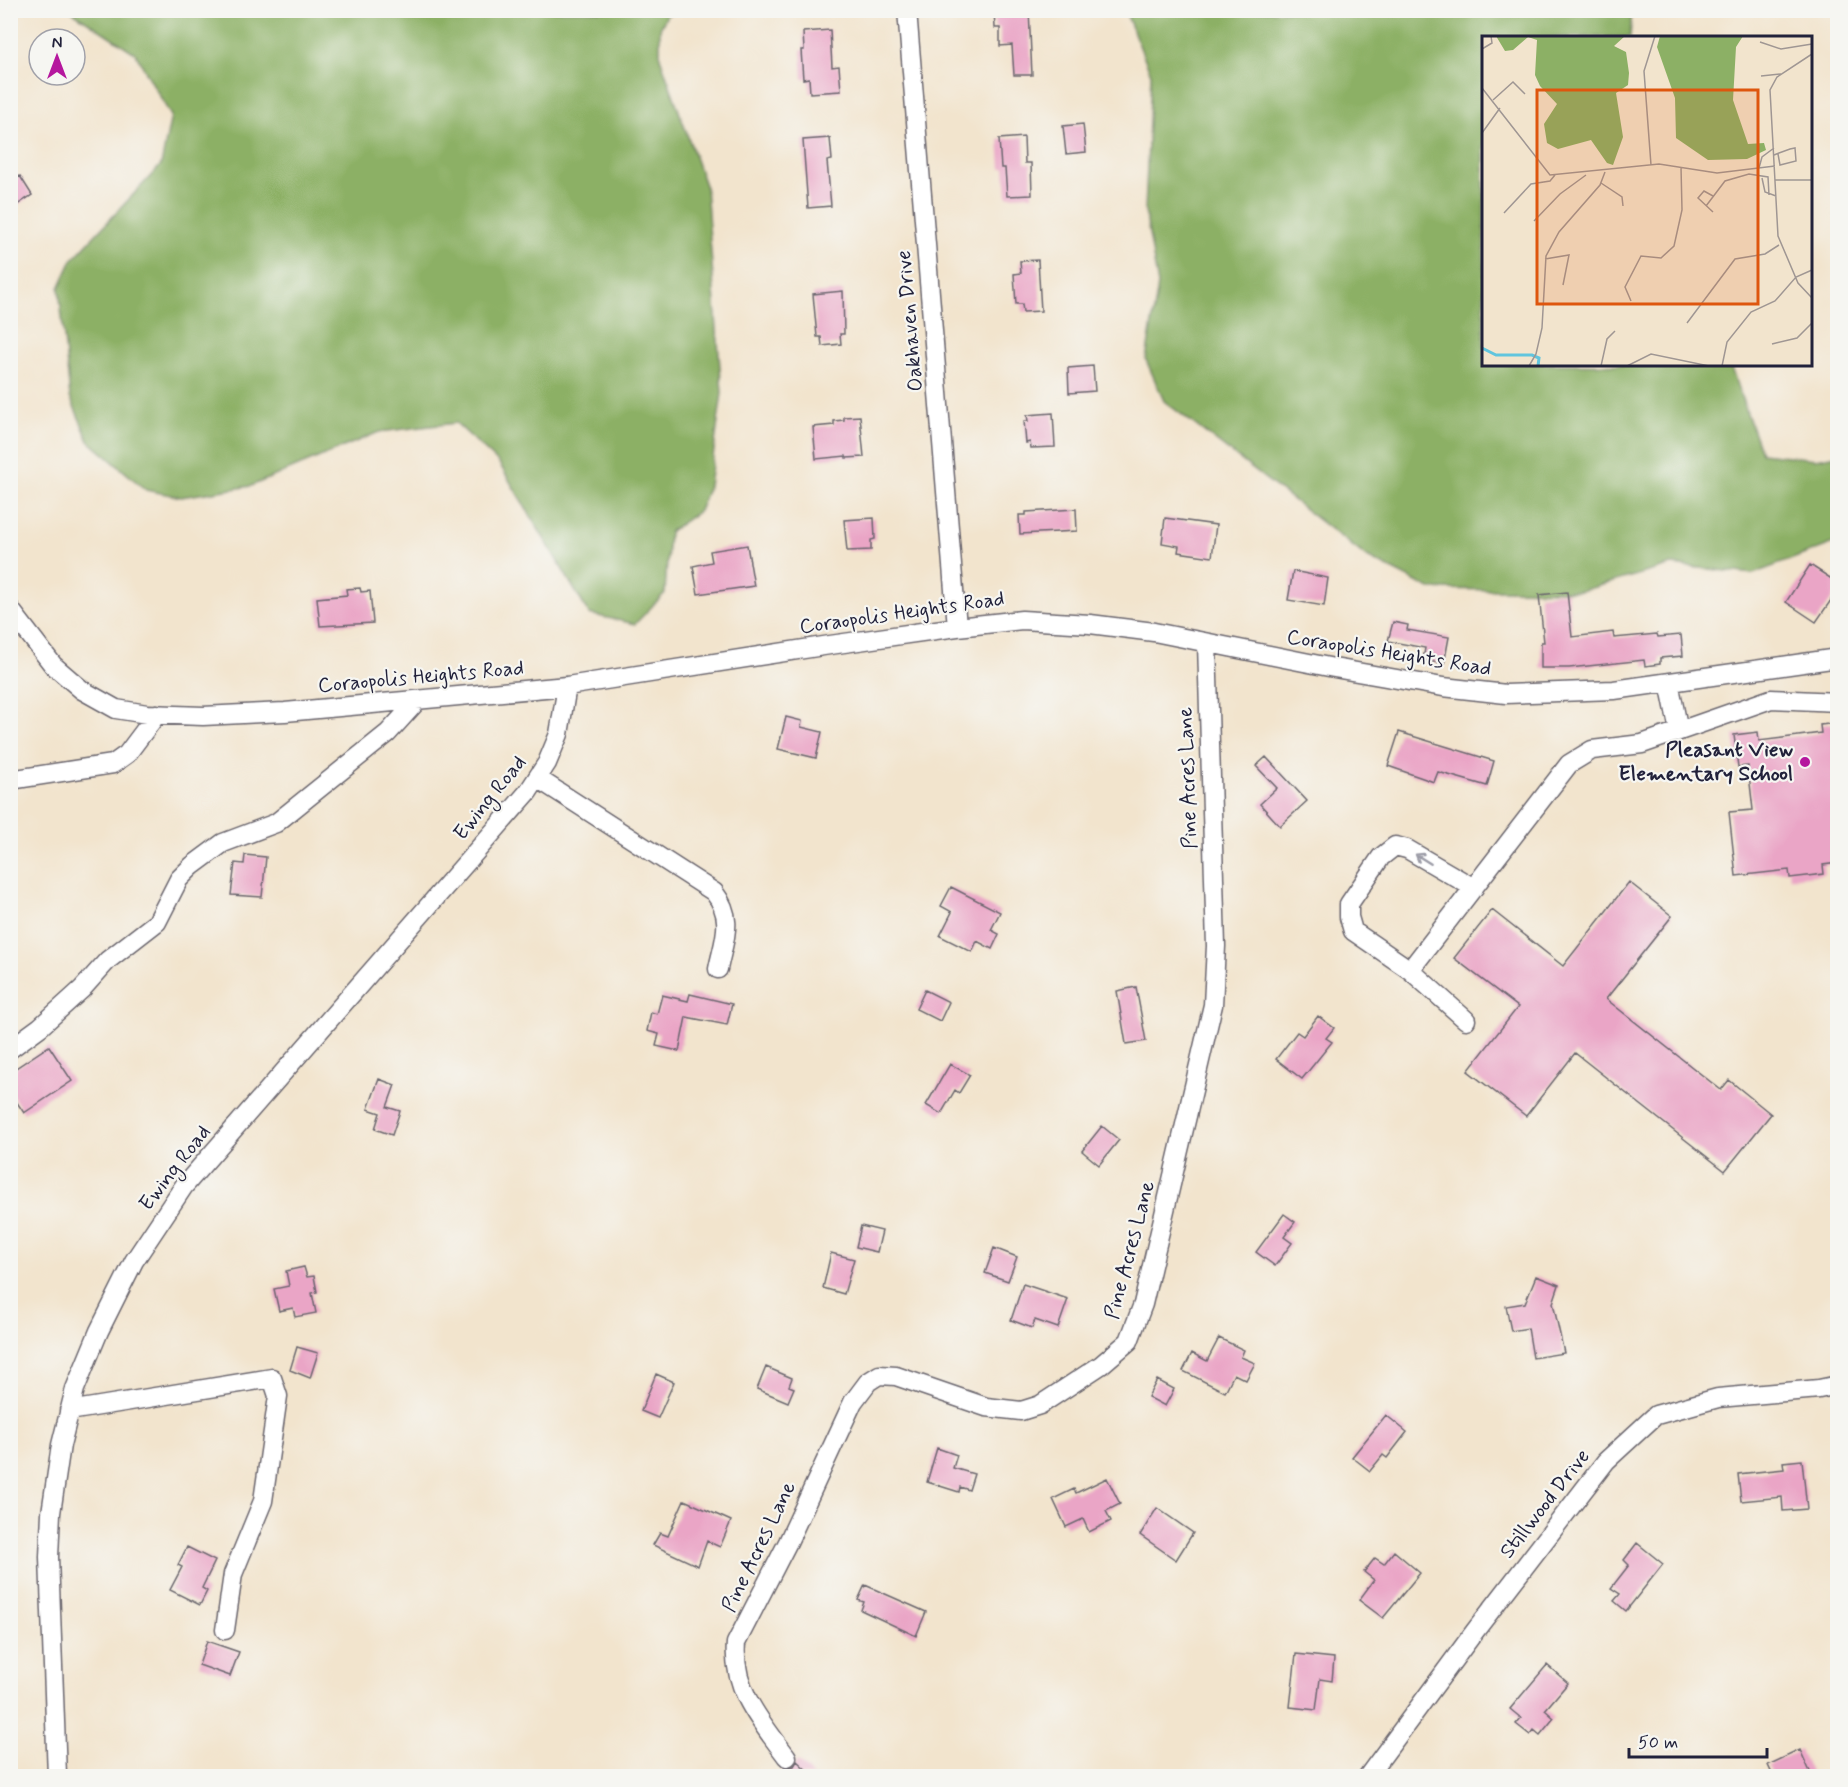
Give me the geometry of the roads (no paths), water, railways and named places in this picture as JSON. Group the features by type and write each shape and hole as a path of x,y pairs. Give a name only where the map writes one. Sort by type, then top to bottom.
{"street":[{"name":"Oakhaven Drive","path":"907,10 957,627"},
{"name":"Coraopolis Heights Road","path":"10,609 53,665 82,690 116,709 203,716 262,713 567,686 830,645 1022,620 1090,624 1154,632 1377,676 1506,694 1614,690 1838,658"},
{"name":"Pine Acres Lane","path":"787,1756 754,1714 740,1682 735,1656 736,1643 788,1542 854,1402 868,1382 879,1374 896,1376 986,1407 1020,1411 1040,1405 1058,1395 1129,1341 1143,1304 1213,1005 1216,946 1207,643"},
{"path":"1670,682 1679,731"},
{"name":"Ewing Road","path":"57,1776 49,1557 51,1513 61,1445 75,1389 109,1311 134,1261 184,1186 528,792 547,763 559,734 567,686"},
{"path":"1410,970 1569,764 1592,750 1642,744 1771,699 1838,702"},
{"path":"10,1049 40,1027 82,989 108,960 157,922 179,879 192,866 223,843 276,823 388,733 418,700"},
{"path":"10,780 113,764 127,754 157,714"},
{"path":"537,778 714,892 726,910 727,921 718,969"},
{"path":"1466,1020 1410,970 1353,932 1348,904 1381,857 1395,846 1407,849 1474,888"},
{"path":"69,1412 272,1378 278,1396 263,1501 233,1574 225,1630"},
{"name":"Stillwood Drive","path":"1368,1776 1475,1630 1606,1461 1656,1415 1718,1398 1838,1386"}],"place":[{"name":"Pleasant View Elementary School","path":"1805,762"}]}
